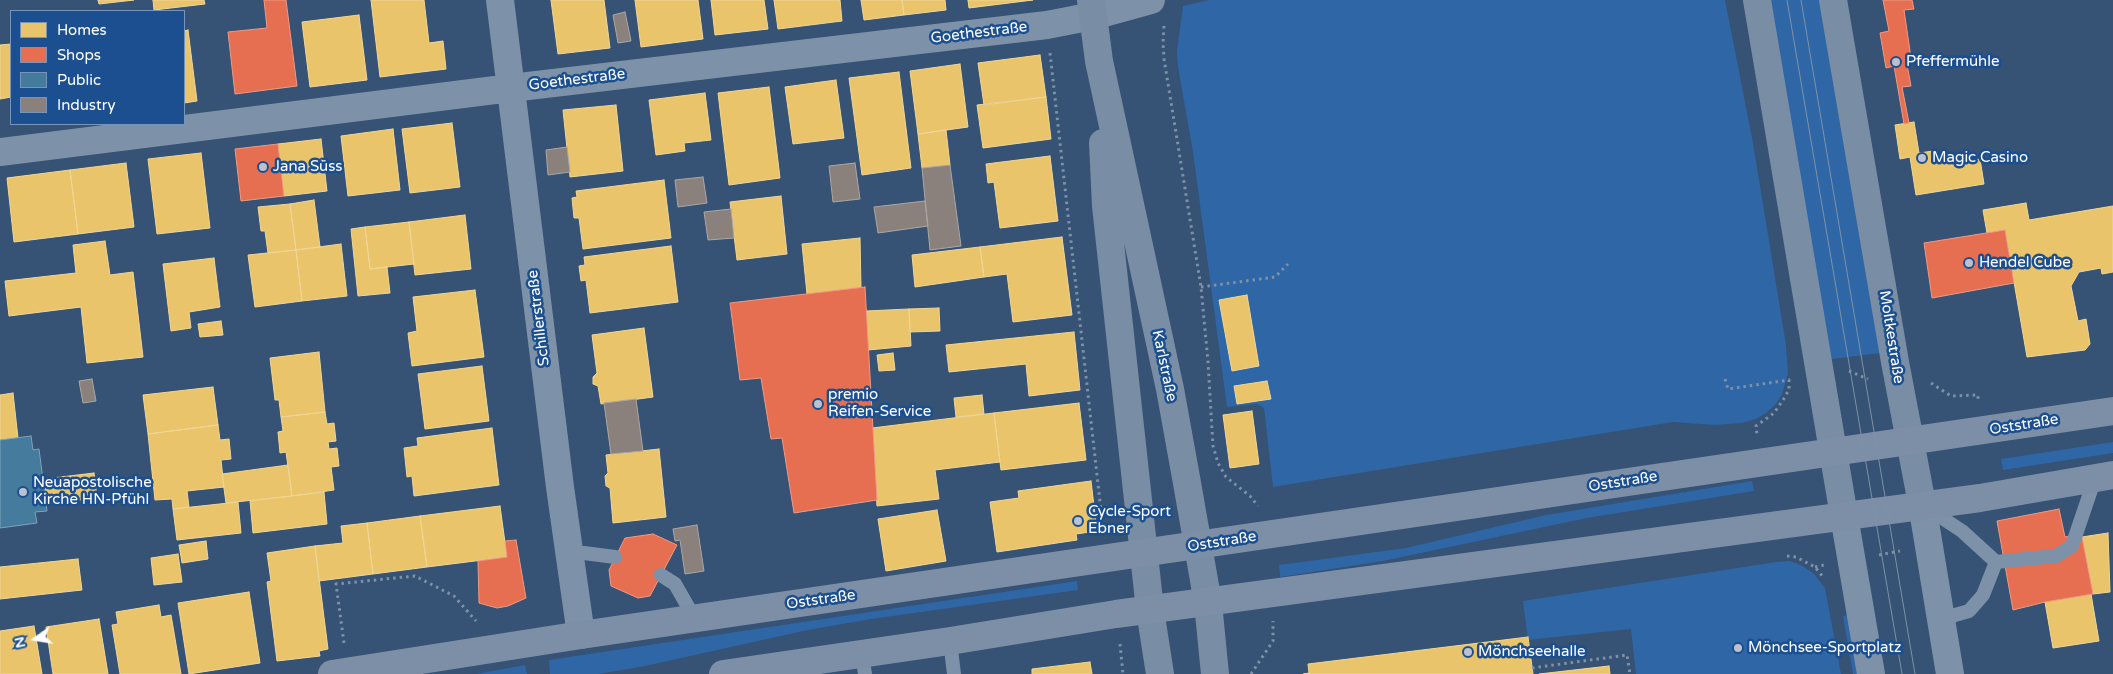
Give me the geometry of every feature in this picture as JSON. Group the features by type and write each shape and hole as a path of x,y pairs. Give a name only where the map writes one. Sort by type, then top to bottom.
{"main road":[{"name":"Oststraße","path":"340,673 581,635 2113,411"},
{"path":"723,674 863,664 950,641 1116,614 1208,603 1922,504 1980,498 2104,476"}],"street":[{"name":"Schillerstraße","path":"500,0 568,554 581,635"},
{"path":"1757,0 1871,674"},
{"name":"Moltkestraße","path":"1832,0 1922,504 1950,674"},
{"name":"Goethestraße","path":"0,152 511,88 1047,25 1092,8 1158,9"},
{"name":"Karlstraße","path":"1092,8 1099,61 1170,388 1208,603 1216,674"},
{"name":"Karlstraße","path":"1099,61 1106,206 1150,610 1160,674"}],"lane":[{"path":"1922,504 1962,531 1996,562 2056,556 2072,546 2104,476"},
{"path":"568,554 615,558"},
{"path":"1941,618 1970,611 1983,595 1996,562"},
{"path":"661,575 675,584 695,619"},
{"path":"950,641 954,674"}],"path":[{"path":"1158,9 1164,59 1201,287 1213,446 1218,463 1226,478 1250,496 1258,506 1264,535"},
{"path":"1047,25 1107,559"},
{"path":"1201,287 1275,277 1288,264"},
{"path":"1845,370 1872,382"},
{"path":"1725,379 1728,389 1789,380 1789,389 1774,413 1756,426 1761,461"},
{"path":"1771,526 1775,557 1796,557 1815,567 1825,580"},
{"path":"340,673 336,584 414,576 454,596 500,649"},
{"path":"1251,674 1273,641 1274,631 1270,594"},
{"path":"1116,614 1123,674"},
{"path":"1532,668 1627,655 1630,674"}],"shaded area":[{"path":"1209,0 1725,0 1753,143 1786,345 1788,374 1782,394 1776,404 1756,419 1742,423 1715,425 1673,422 1273,487 1264,408 1257,404 1227,407 1193,152 1178,67 1177,51 1183,6"},
{"path":"1770,0 1821,0 1881,353 1831,359"},
{"path":"2113,442 2113,453 2003,470 2001,459"},
{"path":"1752,481 1754,491 1587,518 1383,561 1280,577 1279,565 1406,548 1546,515"},
{"path":"1790,561 1803,566 1814,574 1825,588 1841,674 1636,674 1631,629 1528,640 1523,601"},
{"path":"1077,581 1078,590 871,619 808,630 645,666 599,674 550,674 549,660"},
{"path":"1849,615 1859,674 1853,674 1843,616"},
{"path":"525,665 527,674 476,674"}],"building: Homes":[{"path":"98,0 134,0 99,4"},
{"path":"153,0 204,0 205,4 154,10"},
{"path":"371,0 424,0 429,43 443,41 446,69 380,77"},
{"path":"551,0 604,0 610,48 558,54"},
{"path":"635,0 698,0 703,39 641,47"},
{"path":"711,0 764,0 768,29 715,35"},
{"path":"774,0 840,0 842,21 778,29"},
{"path":"861,0 902,0 904,15 864,20"},
{"path":"902,0 945,0 946,10 904,15"},
{"path":"968,0 1033,0 969,8"},
{"path":"359,15 367,80 310,87 302,22"},
{"path":"188,30 197,101 185,103 185,31"},
{"path":"10,44 10,97 0,99 0,45"},
{"path":"1040,55 1046,97 984,105 978,63"},
{"path":"960,64 968,127 918,134 910,71"},
{"path":"899,72 911,168 862,175 849,78"},
{"path":"836,80 844,138 793,144 785,87"},
{"path":"769,87 780,178 729,185 718,93"},
{"path":"705,93 711,140 684,143 685,151 656,155 649,100"},
{"path":"1046,97 1051,139 983,148 977,105"},
{"path":"616,105 623,171 570,177 563,110"},
{"name":"Magic Casino","path":"1914,122 1919,153 1933,151 1935,159 1951,157 1953,164 1980,159 1984,184 1916,195 1910,157 1900,159 1895,125"},
{"path":"452,123 460,187 410,193 402,129"},
{"path":"393,129 400,190 348,196 341,136"},
{"path":"946,130 950,165 922,168 918,134"},
{"path":"321,139 327,191 284,196 278,144"},
{"path":"201,153 210,228 157,234 148,159"},
{"path":"1050,156 1058,221 1000,228 994,182 988,183 986,164"},
{"path":"126,163 134,227 78,234 70,170"},
{"path":"70,170 78,234 14,242 7,178"},
{"path":"664,180 671,238 583,249 579,218 574,218 572,198 577,197 576,191"},
{"path":"781,196 787,254 737,260 730,202"},
{"path":"314,200 320,247 296,250 290,204"},
{"path":"2026,203 2029,220 2113,206 2113,272 2102,274 2101,268 2079,272 2071,286 2078,321 2086,319 2090,344 2085,350 2027,357 2005,230 1987,233 1983,210"},
{"path":"290,204 296,250 268,253 265,231 261,231 258,207"},
{"path":"465,215 471,269 415,275 409,222"},
{"path":"409,222 414,264 370,269 365,227"},
{"path":"365,227 370,269 387,267 390,293 358,296 351,229"},
{"path":"1062,237 1072,315 1013,322 1007,274 984,277 980,247"},
{"path":"860,238 861,288 807,294 802,244"},
{"path":"105,241 110,275 133,272 143,357 87,363 81,307 9,316 5,281 76,273 73,245"},
{"path":"341,244 347,296 302,301 296,250"},
{"path":"671,246 678,302 590,313 586,280 581,281 579,266 585,265 584,257"},
{"path":"980,247 984,277 915,287 912,255"},
{"path":"296,250 302,301 255,307 248,255"},
{"path":"214,258 220,307 189,312 191,328 171,331 163,264"},
{"path":"475,290 484,357 412,366 408,333 417,331 413,297"},
{"path":"1247,295 1259,366 1232,371 1219,300"},
{"path":"939,308 940,331 910,332 909,309"},
{"path":"909,309 911,346 868,350 866,311"},
{"path":"221,321 223,335 200,337 198,324"},
{"path":"644,328 653,397 601,404 598,386 593,384 593,377 597,373 592,335"},
{"path":"1074,332 1080,390 1029,396 1026,364 949,372 946,345"},
{"path":"319,352 325,412 281,417 279,400 275,400 270,358"},
{"path":"893,353 895,370 879,371 877,355"},
{"path":"482,366 489,421 425,429 418,374"},
{"path":"1267,381 1271,399 1237,404 1234,386"},
{"path":"213,387 218,425 148,434 143,395"},
{"path":"13,393 18,438 0,440 0,395"},
{"path":"982,395 984,414 956,417 954,398"},
{"path":"1079,403 1086,460 1001,470 994,413"},
{"path":"1252,411 1259,464 1230,468 1223,415"},
{"path":"325,412 327,424 334,423 336,441 328,442 329,449 337,448 339,466 331,467 334,490 292,496 286,452 280,453 278,432 283,431 281,417"},
{"path":"994,413 1000,462 935,470 939,499 877,506 872,428"},
{"path":"218,425 220,440 229,439 231,459 221,460 224,487 187,491 189,507 173,509 172,499 155,500 148,434"},
{"path":"492,428 499,485 414,496 412,476 407,477 404,448 418,446 417,438"},
{"path":"659,449 666,517 613,523 610,488 606,486 605,476 608,473 606,455"},
{"path":"288,465 292,496 226,503 222,474"},
{"path":"94,473 97,498 47,504 44,479"},
{"path":"1091,481 1097,531 1076,534 1077,540 997,552 990,502 1019,498 1018,491"},
{"path":"324,492 327,524 253,533 250,501"},
{"path":"238,502 241,533 177,540 173,509"},
{"path":"500,506 507,557 427,567 420,516"},
{"path":"937,510 946,561 886,571 878,519"},
{"path":"420,516 427,567 373,574 367,523"},
{"path":"367,523 373,574 319,581 315,546 343,543 341,526"},
{"path":"2108,533 2110,592 2093,594 2082,537"},
{"path":"206,541 208,559 182,563 179,545"},
{"path":"315,546 328,649 319,651 320,656 277,661 267,582 271,581 267,553"},
{"path":"178,554 182,582 154,585 151,558"},
{"path":"78,559 82,590 0,599 0,567"},
{"path":"249,592 260,663 189,674 178,603"},
{"path":"2091,594 2099,641 2053,648 2045,602"},
{"path":"159,605 161,617 171,615 181,674 120,674 112,625 118,624 116,612"},
{"path":"99,619 108,674 53,674 46,627"},
{"path":"34,626 42,674 0,674 0,631"},
{"name":"Mönchseehalle","path":"1528,637 1533,674 1303,674 1309,673 1308,664"},
{"path":"1090,662 1092,674 1032,674 1032,669"},
{"name":"Mönchseehalle","path":"1609,666 1610,674 1539,674"}],"building: Shops":[{"path":"264,0 286,0 297,86 235,94 228,32 267,28"},
{"name":"Pfeffermühle","path":"1883,0 1912,0 1914,9 1904,10 1911,58 1906,59 1911,86 1902,87 1909,123 1904,124 1894,66 1886,68 1880,33 1889,31"},
{"path":"278,144 284,196 241,201 235,149"},
{"name":"Hendel Cube","path":"2005,230 2014,283 1932,298 1924,243"},
{"name":"premio Reifen-Service","path":"865,287 877,500 794,513 782,438 771,439 761,378 740,380 730,303"},
{"path":"2059,509 2065,537 2077,535 2082,537 2093,594 2045,602 2013,610 1997,521"},
{"path":"653,534 677,545 650,596 638,598 611,586 609,570 625,538"},
{"path":"516,540 526,598 508,606 497,608 479,603 478,561 507,557 505,541"}],"building: Public":[{"name":"Neuapostolische Kirche HN-Pfühl","path":"31,436 33,450 39,449 47,511 35,512 37,523 0,528 0,440"}],"building: Industry":[{"path":"625,12 631,41 618,43 613,15"},
{"path":"567,147 570,172 548,175 546,150"},
{"path":"855,163 860,199 833,202 829,166"},
{"path":"950,165 961,246 930,250 922,168"},
{"path":"703,177 707,203 678,207 675,180"},
{"path":"925,201 928,226 878,233 874,207"},
{"path":"731,209 734,238 708,240 704,212"},
{"path":"92,379 96,401 83,403 79,381"},
{"path":"636,399 643,451 611,454 604,403"},
{"path":"697,525 704,571 685,574 680,540 675,541 673,529"}],"tram line":[{"path":"1787,0 1902,674"},
{"path":"1801,0 1915,674"}],"place":[{"name":"Pfeffermühle","path":"1896,62"},
{"name":"Magic Casino","path":"1922,158"},
{"name":"Jana Süss","path":"263,167"},
{"name":"Hendel Cube","path":"1969,263"},
{"name":"premio Reifen-Service","path":"818,404"},
{"name":"Neuapostolische Kirche HN-Pfühl","path":"23,492"},
{"name":"Cycle-Sport Ebner","path":"1078,521"},
{"name":"Mönchsee-Sportplatz","path":"1738,648"},
{"name":"Mönchseehalle","path":"1468,652"}]}
